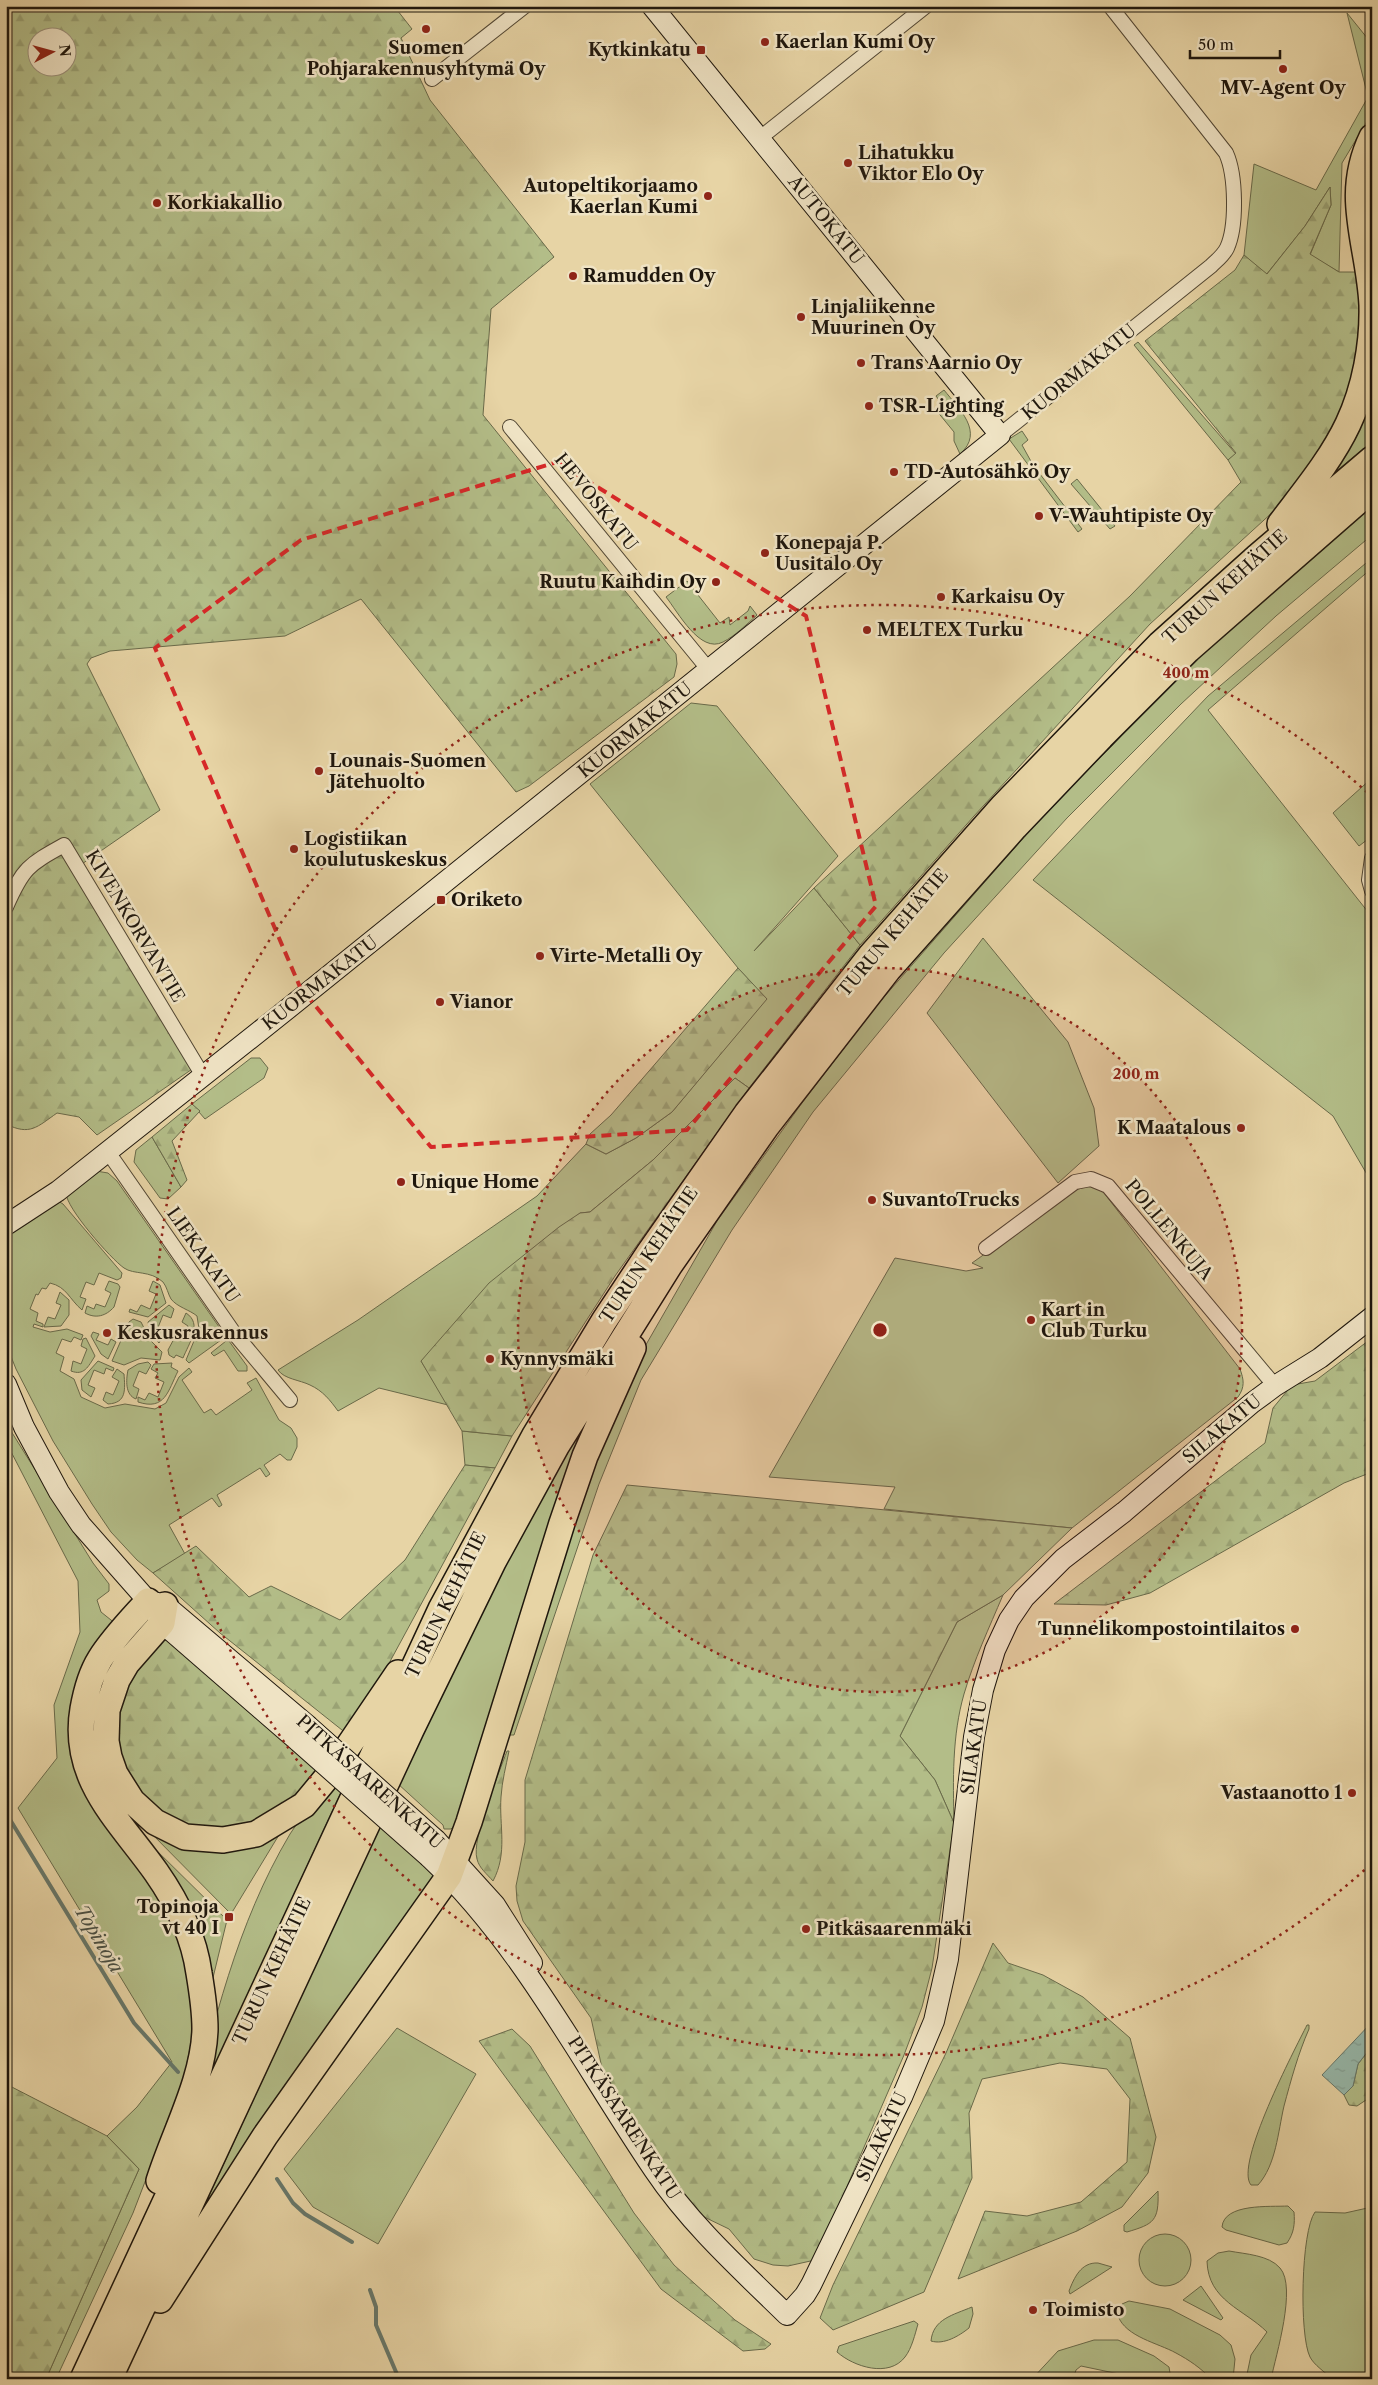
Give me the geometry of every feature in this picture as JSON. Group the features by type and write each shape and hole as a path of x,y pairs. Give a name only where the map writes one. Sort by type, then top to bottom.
{"highway":[{"path":"1257,557 1325,464 1348,424 1361,387 1368,356 1372,305 1357,190 1359,170 1372,137"},
{"name":"TURUN KEHÄTIE","path":"83,2379 442,1609 535,1435 604,1321 688,1197 753,1106 871,955 1002,806 1160,644 1257,557 1372,459"},
{"name":"TURUN KEHÄTIE","path":"110,2379 402,1747 493,1562 557,1446 669,1266 766,1126 888,970 1016,827 1100,737 1188,650 1372,490"},
{"path":"110,2379 254,2151 452,1868 469,1822 562,1523 585,1456 669,1266"},
{"path":"158,1610 113,1688 106,1724 109,1757 115,1774 132,1801 155,1822 185,1837 223,1840 256,1834 304,1805 328,1776 442,1609"},
{"path":"129,2277 167,2155 192,2089 205,2030 199,1971 186,1927 156,1872 116,1821 93,1786 83,1749 82,1714 93,1672 116,1637 158,1610"}],"street":[{"path":"432,79 525,6"},
{"name":"AUTOKATU","path":"652,6 1000,435"},
{"path":"760,138 926,6"},
{"name":"KUORMAKATU","path":"6,1225 58,1191 108,1152 710,670 1224,254 1230,239 1233,211 1233,176 1226,153 1110,6"},
{"name":"HEVOSKATU","path":"510,427 710,670"},
{"name":"KIVENKORVANTIE","path":"6,907 18,881 29,865 64,844 203,1076"},
{"path":"1372,858 1368,880 1372,891"},
{"name":"LIEKAKATU","path":"108,1152 238,1338 290,1400"},
{"name":"POLLENKUJA","path":"986,1248 1075,1182 1091,1179 1108,1186 1275,1386"},
{"name":"SILAKATU","path":"787,2315 805,2295 811,2285 902,2097 934,2021 948,1959 974,1737 987,1673 1001,1636 1024,1598 1042,1578 1275,1386 1320,1358 1372,1317"},
{"name":"PITKÄSAARENKATU","path":"6,1384 24,1427 59,1492 81,1525 158,1610 303,1734 452,1868 470,1898 550,2004 654,2171 720,2251 787,2315"},
{"name":"PITKÄSAARENKATU","path":"6,1408 24,1427"}],"highlighted area":[{"path":"557,462 806,616 876,906 687,1130 431,1147 300,987 155,648 301,540"}],"green space":[{"path":"6,6 394,6 412,29 401,38 430,100 554,257 491,309 483,415 676,654 677,664 674,677 529,786 516,792 361,599 285,636 110,651 91,658 87,664 160,810 79,866 198,1065 97,1135 79,1117 57,1113 33,1128 14,1128 6,1124 6,928 9,920 6,919"},
{"path":"1347,13 1372,44 1372,113 1342,163 1339,272 1310,255 1331,205 1330,187 1305,226 1266,275 1244,255 1254,164 1316,190 1368,97"},
{"path":"1330,187 1331,205 1310,254 1339,272 1359,272 1362,300 1356,375 1337,429 1286,500 1150,624 974,816 860,945 814,888 1130,596 1241,482 1228,460 1236,453 1145,341 1235,270 1244,255 1267,274 1305,226"},
{"path":"1138,342 1236,454 1228,460 1134,345"},
{"path":"944,390 962,413 970,429 967,446 960,454 954,441 954,432 936,410 942,404 936,396"},
{"path":"1372,409 1372,442 1323,482 1357,428"},
{"path":"1022,431 1028,440 1022,445 1033,465 1082,529 1078,532 1009,439"},
{"path":"1077,479 1115,526 1110,529 1071,484"},
{"path":"1372,506 1372,535 1276,616 1181,704 1067,818 944,953 813,1112 732,1230 641,1380 599,1484 514,1735 505,1735 526,1657 624,1383 717,1221 802,1103 877,1005 1054,803 1112,746 1167,685"},
{"path":"1372,558 1372,568 1208,710 1372,917 1372,1183 1333,1116 1033,880 1208,696"},
{"path":"687,581 720,623 729,617 730,625 748,611 750,606 757,615 723,642 714,644 706,642 690,630 666,597"},
{"path":"691,703 717,706 838,856 754,951 814,888 860,945 749,1088 735,1078 653,1160 590,1212 580,1213 421,1361 448,1405 379,1388 338,1411 315,1387 292,1379 278,1370 358,1320 537,1196 586,1144 606,1154 636,1138 672,1112 766,999 738,968 590,784"},
{"path":"1372,778 1372,836 1359,846 1333,813"},
{"path":"983,938 1068,1042 1094,1108 1099,1146 1058,1183 927,1013"},
{"path":"738,968 767,999 672,1112 636,1138 606,1154 586,1144 590,1134 611,1115"},
{"path":"251,1058 260,1058 268,1068 264,1078 205,1119 192,1104"},
{"path":"735,1078 749,1088 615,1276 512,1436 462,1431 421,1361 489,1283 559,1227 580,1213 590,1212 653,1160"},
{"path":"192,1104 200,1111 172,1141 187,1180 181,1187 152,1137"},
{"path":"152,1137 181,1187 168,1199 160,1198 134,1162 136,1150"},
{"path":"96,1171 108,1173 117,1181 224,1334 221,1340 189,1363 186,1360 199,1329 197,1316 174,1302 163,1282 158,1278 128,1270 118,1263 90,1233 68,1200 66,1193"},
{"name":"Kart in Club Turku","path":"1089,1186 1097,1187 1104,1193 1240,1369 1243,1383 1238,1397 1072,1528 884,1509 895,1487 769,1477 895,1258 966,1271 983,1268 972,1263 1075,1190"},
{"path":"58,1201 63,1204 122,1273 121,1278 117,1280 99,1273 94,1285 86,1282 80,1297 86,1299 82,1310 64,1290 50,1283 46,1289 42,1288 38,1295 36,1294 30,1309 38,1313 36,1321 43,1324 43,1327 34,1324 33,1327 50,1332 67,1329 83,1335 81,1340 74,1337 71,1342 62,1339 56,1353 64,1357 60,1371 74,1379 81,1397 105,1408 125,1404 155,1409 166,1403 179,1377 189,1368 192,1372 182,1380 204,1413 211,1409 216,1415 252,1390 247,1383 256,1378 279,1420 291,1428 297,1438 297,1447 291,1460 287,1460 280,1454 264,1465 270,1474 266,1477 260,1468 217,1495 222,1505 219,1507 212,1498 169,1525 185,1554 153,1573 137,1560 111,1532 92,1504 53,1441 16,1369 6,1344 6,1233"},
{"path":"109,1281 118,1284 120,1287 114,1307 108,1313 101,1316 85,1313 87,1306 94,1309 96,1304 105,1307 111,1293 105,1290"},
{"path":"153,1281 160,1285 166,1303 148,1317 129,1312 130,1309 137,1312 141,1305 150,1309 156,1294 149,1291"},
{"path":"60,1292 69,1300 69,1315 61,1326 44,1327 48,1317 55,1319 61,1305 56,1303"},
{"path":"169,1305 174,1309 171,1318 163,1315 157,1330 164,1333 159,1343 151,1334 148,1322"},
{"path":"186,1313 194,1323 193,1334 183,1358 176,1355 174,1358 169,1355 168,1350 175,1337 182,1340 188,1326 182,1322"},
{"path":"133,1319 141,1322 150,1340 162,1352 160,1360 141,1358 124,1365 112,1361 129,1322"},
{"path":"93,1332 99,1334 96,1340 108,1345 111,1339 116,1342 108,1359 101,1354 91,1336"},
{"path":"86,1338 95,1356 85,1370 79,1372 71,1371 73,1361 81,1364 87,1349 81,1346 83,1339"},
{"path":"1372,1338 1372,1472 1344,1483 1150,1593 1106,1605 1054,1604 1265,1443 1273,1408 1292,1385 1315,1381"},
{"path":"226,1341 229,1341 247,1366 247,1371 238,1371 224,1350 214,1356 211,1353"},
{"path":"98,1361 114,1368 113,1371 106,1368 104,1374 94,1370 88,1385 95,1388 91,1397 82,1390 81,1380"},
{"path":"148,1362 151,1365 146,1374 139,1371 133,1386 139,1389 136,1399 128,1391 128,1370 138,1364"},
{"path":"172,1363 171,1367 178,1371 164,1397 154,1404 138,1402 138,1397 145,1400 149,1393 158,1397 164,1382 155,1378 158,1373 151,1369 154,1364"},
{"path":"117,1369 124,1374 124,1394 119,1401 108,1404 103,1400 106,1392 113,1395 119,1381 112,1377"},
{"path":"605,1388 458,1823 451,1829 444,1829 443,1825 397,1783 492,1588 534,1510"},
{"path":"6,1423 93,1563 109,1584 109,1591 97,1600 101,1612 116,1624 74,1706 183,1945 196,2018 183,2083 133,2213 56,2379 46,2379 139,2169 107,2136 137,2107 172,2062 18,1808 57,1758 54,1705 80,1632 78,1581 6,1442"},
{"path":"462,1431 512,1436 495,1468 465,1465"},
{"path":"465,1465 495,1468 387,1667 347,1734 220,1633 153,1573 196,1546 249,1597 271,1586 340,1620 405,1560"},
{"path":"627,1485 1072,1528 1003,1595 957,1622 900,1736 935,1780 954,1823 932,1968 922,2007 904,2055 815,2260 788,2266 773,2265 754,2259 729,2229 700,2215 668,2174 604,2077 591,2018 523,1921 517,1901 516,1886 525,1842 525,1780 593,1555"},
{"path":"1003,1595 972,1669 960,1710 954,1758 954,1823 935,1780 900,1736 957,1622"},
{"path":"163,1640 172,1641 323,1772 270,1819 208,1833 171,1820 140,1794 122,1763 115,1726 126,1681"},
{"path":"507,1751 509,1751 501,1797 502,1850 498,1871 493,1881 480,1865 476,1850 487,1806"},
{"path":"331,1779 343,1788 188,2124 228,1975 255,1904 271,1868 290,1834"},
{"path":"381,1824 440,1877 183,2252"},
{"path":"285,1825 231,1914 145,1827"},
{"path":"149,1843 227,1920 210,1990"},
{"path":"993,1943 1008,1963 1043,1975 1083,1997 1130,2038 1156,2137 1148,2173 1122,2207 1077,2231 958,2279 985,2211 1027,2216 1081,2202 1127,2162 1130,2099 1107,2069 1060,2063 982,2079 969,2113 972,2178 924,2292 833,2330 820,2318 833,2285 946,2053"},
{"path":"1307,2025 1309,2025 1309,2029 1289,2087 1273,2158 1258,2185 1251,2185 1248,2173 1258,2132 1268,2106"},
{"path":"397,2028 476,2074 378,2244 313,2207 284,2169"},
{"path":"512,2029 530,2046 634,2213 674,2265 735,2320 771,2344 765,2349 743,2351 661,2289 479,2041"},
{"path":"1372,2046 1372,2096 1357,2106 1349,2105 1344,2095 1353,2086 1358,2064"},
{"path":"6,2084 107,2136 139,2169 46,2379 6,2379"},
{"path":"1158,2191 1156,2215 1153,2220 1143,2226 1127,2232 1124,2231 1124,2225"},
{"path":"1288,2206 1294,2212 1294,2220 1293,2232 1287,2243 1279,2245 1226,2230 1222,2227 1225,2219 1239,2210"},
{"path":"1372,2207 1372,2379 1332,2379 1312,2360 1306,2345 1303,2283 1304,2260 1310,2223 1315,2212 1345,2213"},
{"path":"1160,2234 1170,2234 1184,2241 1191,2255 1191,2265 1184,2279 1170,2286 1160,2286 1150,2282 1143,2275 1139,2265 1139,2255 1143,2245 1150,2238"},
{"path":"1229,2251 1270,2260 1280,2268 1285,2277 1286,2305 1284,2322 1271,2379 1246,2379 1251,2355 1267,2332 1220,2295 1209,2275 1207,2261 1218,2253"},
{"path":"1098,2263 1112,2267 1070,2294 1071,2286 1079,2272 1087,2265"},
{"path":"1201,2286 1223,2318 1221,2320 1183,2300"},
{"path":"1129,2301 1170,2309 1220,2335 1231,2345 1235,2359 1233,2379 1211,2379 1186,2358 1143,2339 1128,2329 1118,2316 1122,2304"},
{"path":"972,2307 973,2314 969,2328 946,2341 931,2341 940,2323 951,2315"},
{"path":"914,2321 918,2324 910,2349 905,2357 890,2367 881,2369 862,2366 837,2352 839,2346"},
{"path":"1094,2340 1118,2340 1154,2356 1169,2367 1171,2379 1143,2379 1081,2366 1076,2370 1073,2379 1032,2379 1058,2351"}],"water":[{"path":"1372,2022 1372,2046 1358,2064 1353,2086 1344,2095 1322,2075"}],"waterway":[{"name":"Topinoja","path":"6,1813 134,2023 178,2072"},
{"name":"Topinoja","path":"277,2179 293,2203 305,2214 352,2242"},
{"name":"Topinoja","path":"370,2290 376,2307 376,2325 399,2379"}],"place":[{"name":"Suomen Pohjarakennusyhtymä Oy","path":"426,29"},
{"name":"Kaerlan Kumi Oy","path":"765,42"},
{"name":"Kytkinkatu","path":"701,50"},
{"name":"MV-Agent Oy","path":"1283,69"},
{"name":"Lihatukku Viktor Elo Oy","path":"848,163"},
{"name":"Autopeltikorjaamo Kaerlan Kumi","path":"708,196"},
{"name":"Korkiakallio","path":"157,203"},
{"name":"Ramudden Oy","path":"573,276"},
{"name":"Linjaliikenne Muurinen Oy","path":"801,317"},
{"name":"Trans Aarnio Oy","path":"861,363"},
{"name":"TSR-Lighting","path":"869,406"},
{"name":"TD-Autosähkö Oy","path":"894,472"},
{"name":"V-Wauhtipiste Oy","path":"1039,516"},
{"name":"Konepaja P. Uusitalo Oy","path":"765,553"},
{"name":"Ruutu Kaihdin Oy","path":"716,582"},
{"name":"Karkaisu Oy","path":"941,597"},
{"name":"MELTEX Turku","path":"867,630"},
{"name":"Lounais-Suomen Jätehuolto","path":"319,771"},
{"name":"Logistiikan koulutuskeskus","path":"294,849"},
{"name":"Oriketo","path":"441,900"},
{"name":"Virte-Metalli Oy","path":"540,956"},
{"name":"Vianor","path":"440,1002"},
{"name":"K Maatalous","path":"1241,1128"},
{"name":"Unique Home","path":"401,1182"},
{"name":"SuvantoTrucks","path":"872,1200"},
{"name":"Kart in Club Turku","path":"1031,1320"},
{"name":"Keskusrakennus","path":"107,1333"},
{"name":"Kynnysmäki","path":"490,1359"},
{"name":"Tunnelikompostointilaitos","path":"1295,1629"},
{"name":"Vastaanotto 1","path":"1352,1793"},
{"name":"Topinoja vt 40 I","path":"229,1917"},
{"name":"Pitkäsaarenmäki","path":"806,1929"},
{"name":"Toimisto","path":"1033,2310"}]}
